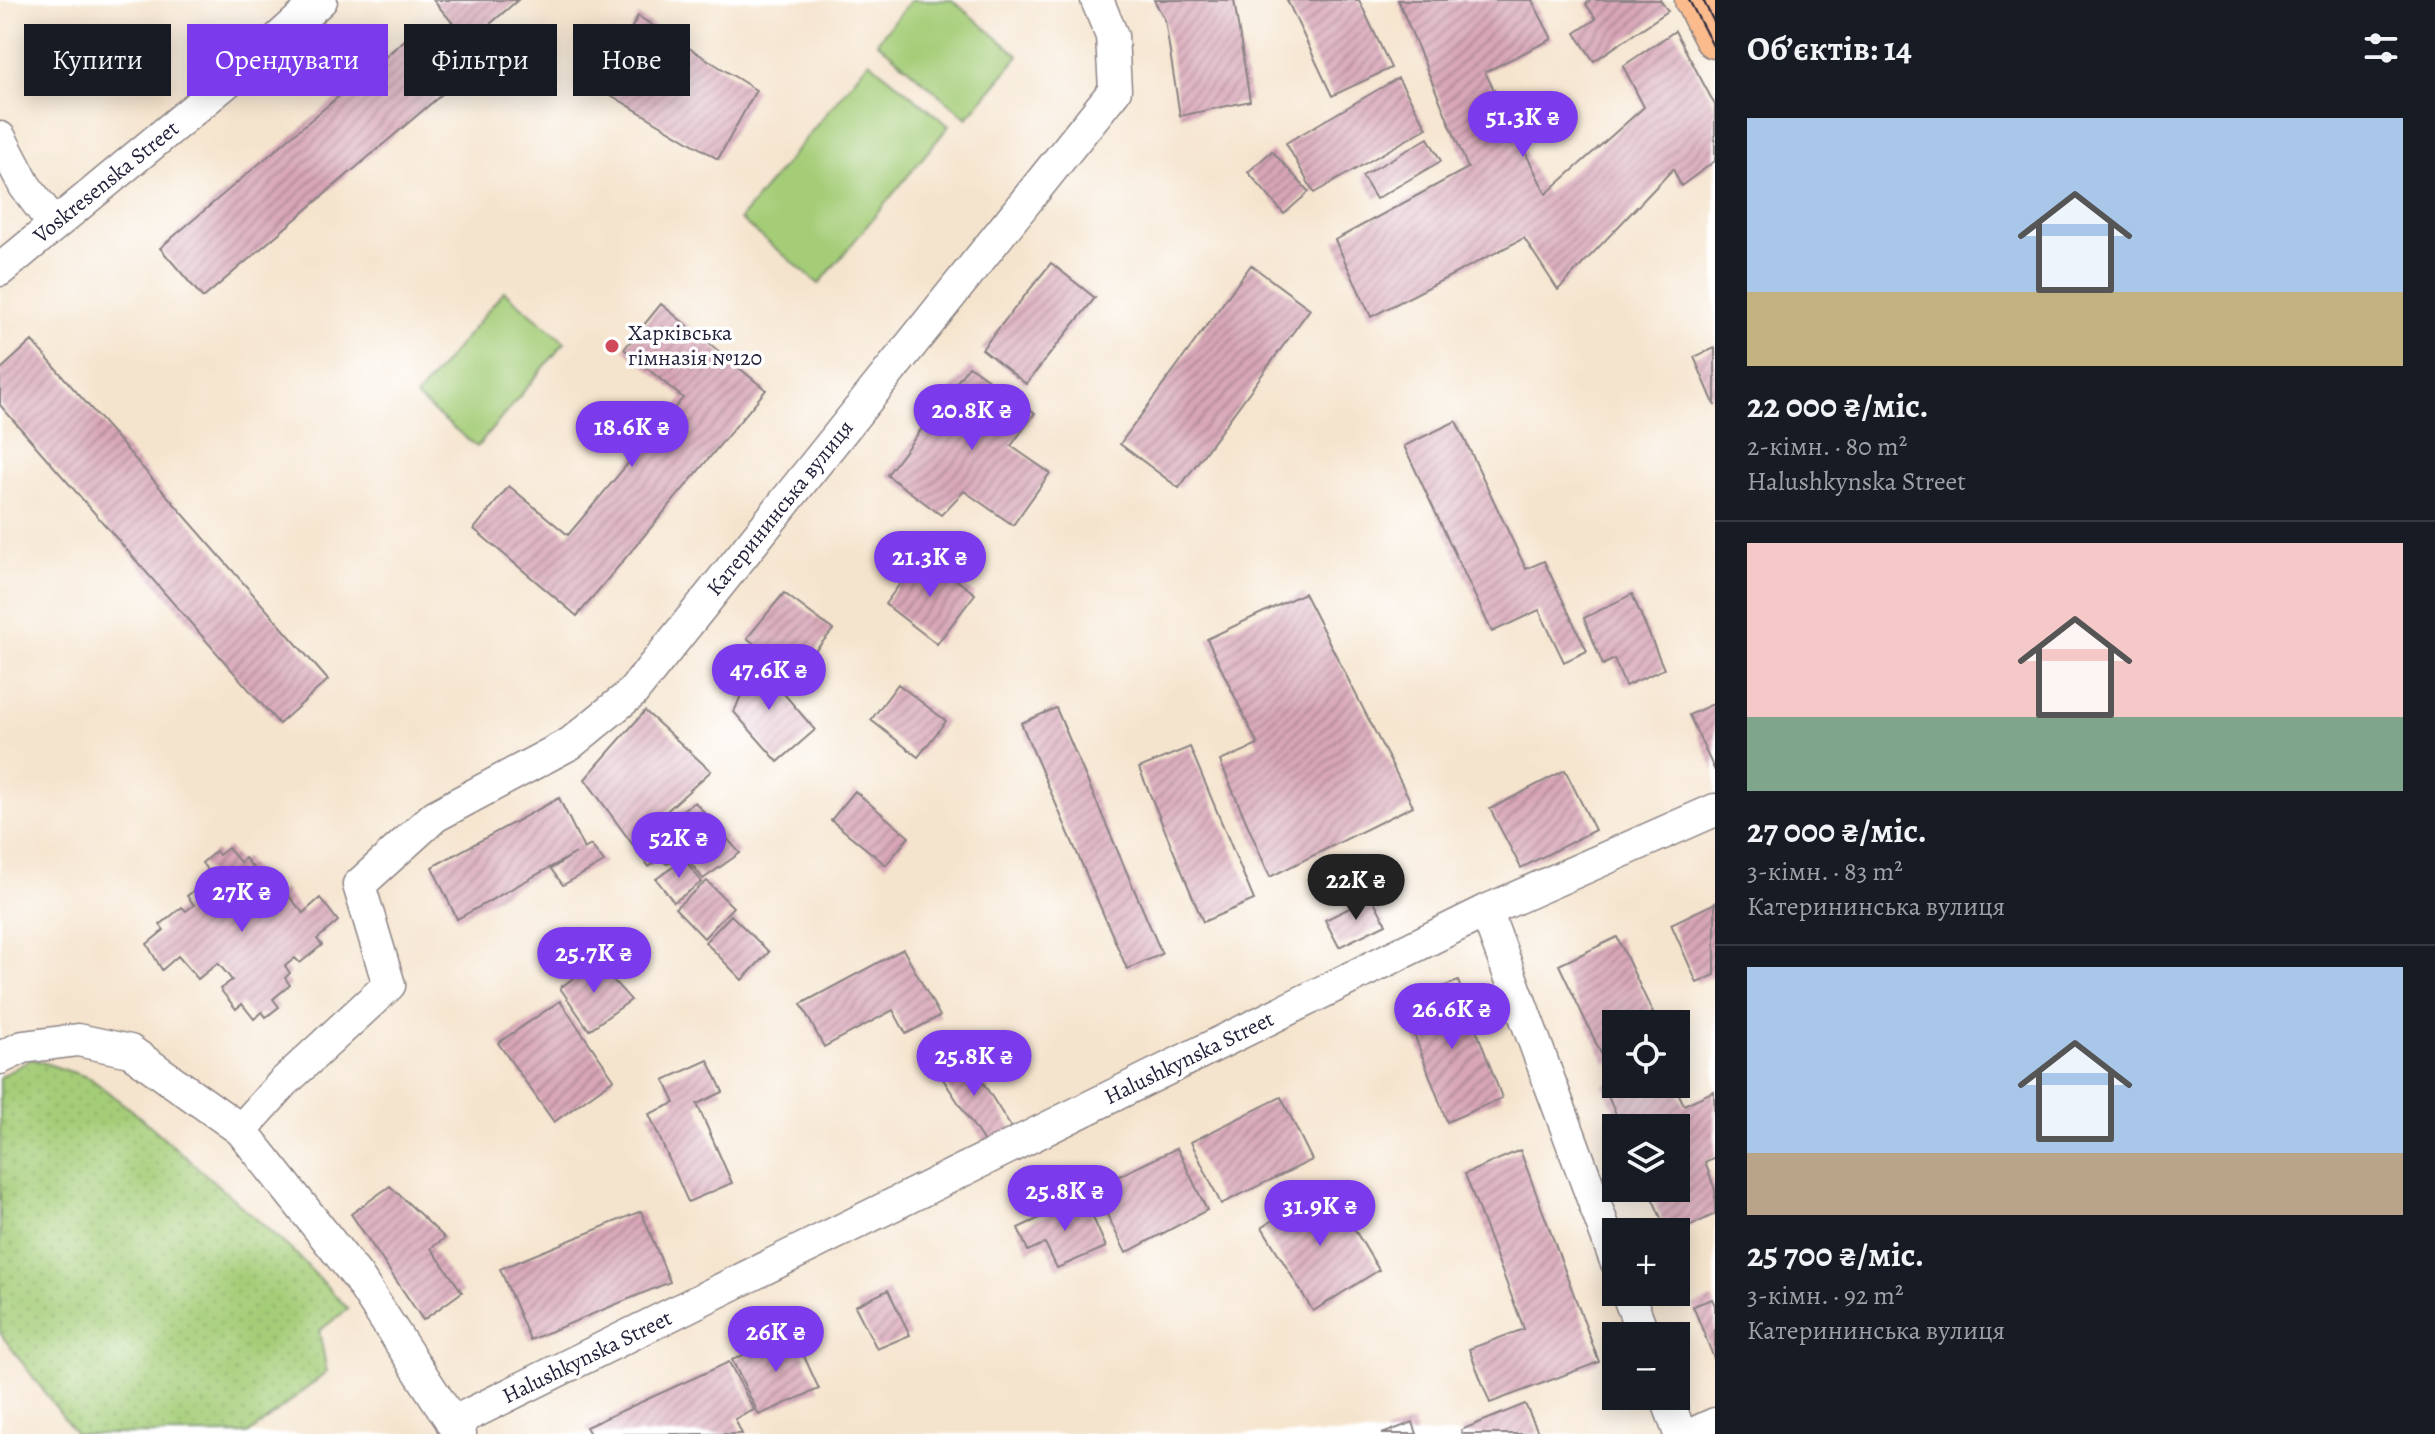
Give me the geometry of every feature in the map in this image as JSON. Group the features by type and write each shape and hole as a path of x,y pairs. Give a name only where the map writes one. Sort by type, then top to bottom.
{"main road":[{"path":"1696,0 1715,37"}],"street":[{"name":"Voskresenska Street","path":"0,270 269,47 321,0"},
{"name":"Катерининська вулиця","path":"241,1130 284,1082 389,985 359,885 435,816 571,743 632,693 1115,90 1112,36 1097,0"},
{"path":"0,138 25,186 53,223"},
{"name":"Halushkynska Street","path":"456,1429 1486,911 1715,810"},
{"path":"1486,911 1602,1223"},
{"path":"0,1058 23,1047 78,1040 130,1051 241,1130 357,1276 456,1429"},
{"path":"1671,1410 1680,1434"},
{"path":"1693,1434 1715,1424"}],"green space":[{"path":"911,0 952,0 1019,56 967,118 877,42"},
{"path":"869,61 949,126 819,284 740,219"},
{"path":"504,291 565,342 477,447 416,397"},
{"path":"32,1059 90,1078 145,1121 297,1255 348,1309 319,1331 327,1372 249,1434 76,1434 0,1333 0,1077"}],"building":[{"path":"433,0 518,0 490,24 454,24"},
{"path":"1154,0 1234,0 1250,101 1180,116 1165,20"},
{"path":"1287,0 1359,0 1391,68 1332,96"},
{"path":"1398,0 1532,0 1552,39 1485,72 1546,194 1644,107 1623,66 1675,31 1715,105 1715,161 1681,186 1673,169 1558,290 1524,238 1371,317 1335,240 1468,168"},
{"path":"1591,0 1660,0 1668,11 1594,61 1575,33 1596,19 1586,4"},
{"path":"638,16 651,24 634,24"},
{"path":"404,41 404,96 440,96 203,298 160,248 339,96 388,96 388,54"},
{"path":"690,49 756,90 718,159 612,96 690,96"},
{"path":"1398,78 1427,128 1314,193 1286,143"},
{"path":"1428,138 1441,161 1376,199 1362,176"},
{"path":"1272,151 1309,192 1284,214 1248,172"},
{"path":"1051,263 1095,298 1026,384 982,349"},
{"path":"1251,265 1310,309 1179,488 1120,444"},
{"path":"661,304 766,390 577,616 474,529 509,486 568,535 683,398 624,349"},
{"path":"32,341 328,680 279,724 0,405 0,370"},
{"path":"1715,348 1715,406 1694,357"},
{"path":"969,366 1035,413 1011,446 1050,473 1013,525 964,491 941,515 887,475"},
{"path":"1456,421 1526,569 1544,561 1587,651 1564,662 1539,610 1492,632 1404,446"},
{"path":"922,554 975,594 937,644 885,604"},
{"path":"784,593 833,630 794,675 747,638"},
{"path":"1304,593 1413,806 1270,877 1220,761 1258,745 1207,639"},
{"path":"1632,594 1664,669 1625,686 1614,659 1603,665 1584,618"},
{"path":"755,660 815,730 778,762 734,712 742,693 731,680"},
{"path":"898,684 946,721 918,757 871,720"},
{"path":"1715,703 1715,771 1689,715"},
{"path":"1056,708 1162,954 1127,969 1021,723"},
{"path":"645,711 711,771 638,837 695,802 740,853 703,879 664,829 682,856 667,864 659,859 649,867 585,779"},
{"path":"1190,747 1254,900 1203,922 1139,768"},
{"path":"1565,770 1595,830 1521,868 1490,809"},
{"path":"855,791 909,837 886,865 831,820"},
{"path":"559,798 584,849 591,845 604,862 563,885 551,869 576,853 457,919 432,867"},
{"path":"228,848 240,862 245,858 264,881 253,889 265,904 283,889 303,913 320,898 338,921 317,939 322,945 300,963 295,958 285,966 290,973 285,978 290,985 273,999 279,1007 266,1017 262,1012 254,1019 242,1004 236,1009 220,989 232,980 218,963 198,979 178,956 162,970 147,944 164,930 160,925 182,907 186,911 194,905 187,896 212,876 202,863 216,851 219,855"},
{"path":"684,859 702,882 674,902 656,879"},
{"path":"707,881 733,907 704,938 675,908"},
{"path":"1372,897 1386,924 1339,947 1325,920"},
{"path":"1715,903 1715,975 1697,983 1671,924"},
{"path":"731,915 769,952 742,980 705,942"},
{"path":"1617,937 1651,1010 1602,1010 1602,1056 1559,965"},
{"path":"903,949 940,1016 906,1034 893,1010 824,1047 801,1004"},
{"path":"596,961 631,1000 589,1030 560,988"},
{"path":"1458,981 1502,1098 1447,1122 1402,1002"},
{"path":"560,1001 614,1079 554,1122 498,1043"},
{"path":"962,1049 1014,1132 986,1145 935,1067"},
{"path":"708,1060 723,1092 697,1104 732,1183 688,1202 649,1114 675,1103 664,1080"},
{"path":"1714,1091 1715,1157 1705,1162 1715,1190 1715,1214 1690,1226 1690,1218 1661,1218 1654,1202 1690,1202 1690,1114 1616,1114 1609,1098 1681,1098 1684,1105"},
{"path":"1281,1097 1312,1160 1221,1204 1191,1142"},
{"path":"1177,1148 1207,1210 1126,1253 1094,1188"},
{"path":"1520,1150 1599,1362 1490,1403 1469,1349 1524,1329 1465,1174"},
{"path":"390,1186 445,1238 431,1248 462,1292 423,1320 351,1214"},
{"path":"1328,1186 1379,1270 1313,1311 1262,1227"},
{"path":"1084,1197 1106,1247 1057,1268 1045,1243 1028,1251 1018,1228"},
{"path":"641,1211 670,1282 530,1340 500,1269"},
{"path":"888,1290 910,1335 877,1349 855,1306"},
{"path":"1712,1299 1715,1305 1715,1361 1693,1306"},
{"path":"793,1332 819,1389 759,1415 732,1360"},
{"path":"729,1362 754,1410 735,1419 742,1434 590,1434 586,1427"},
{"path":"1525,1404 1539,1434 1463,1434 1461,1430"},
{"path":"1413,1422 1417,1434 1382,1434"}],"tram line":[{"path":"1689,0 1715,50"},
{"path":"1703,0 1715,24"}],"place":[{"name":"Харківська гімназія №120","path":"612,346"}]}
